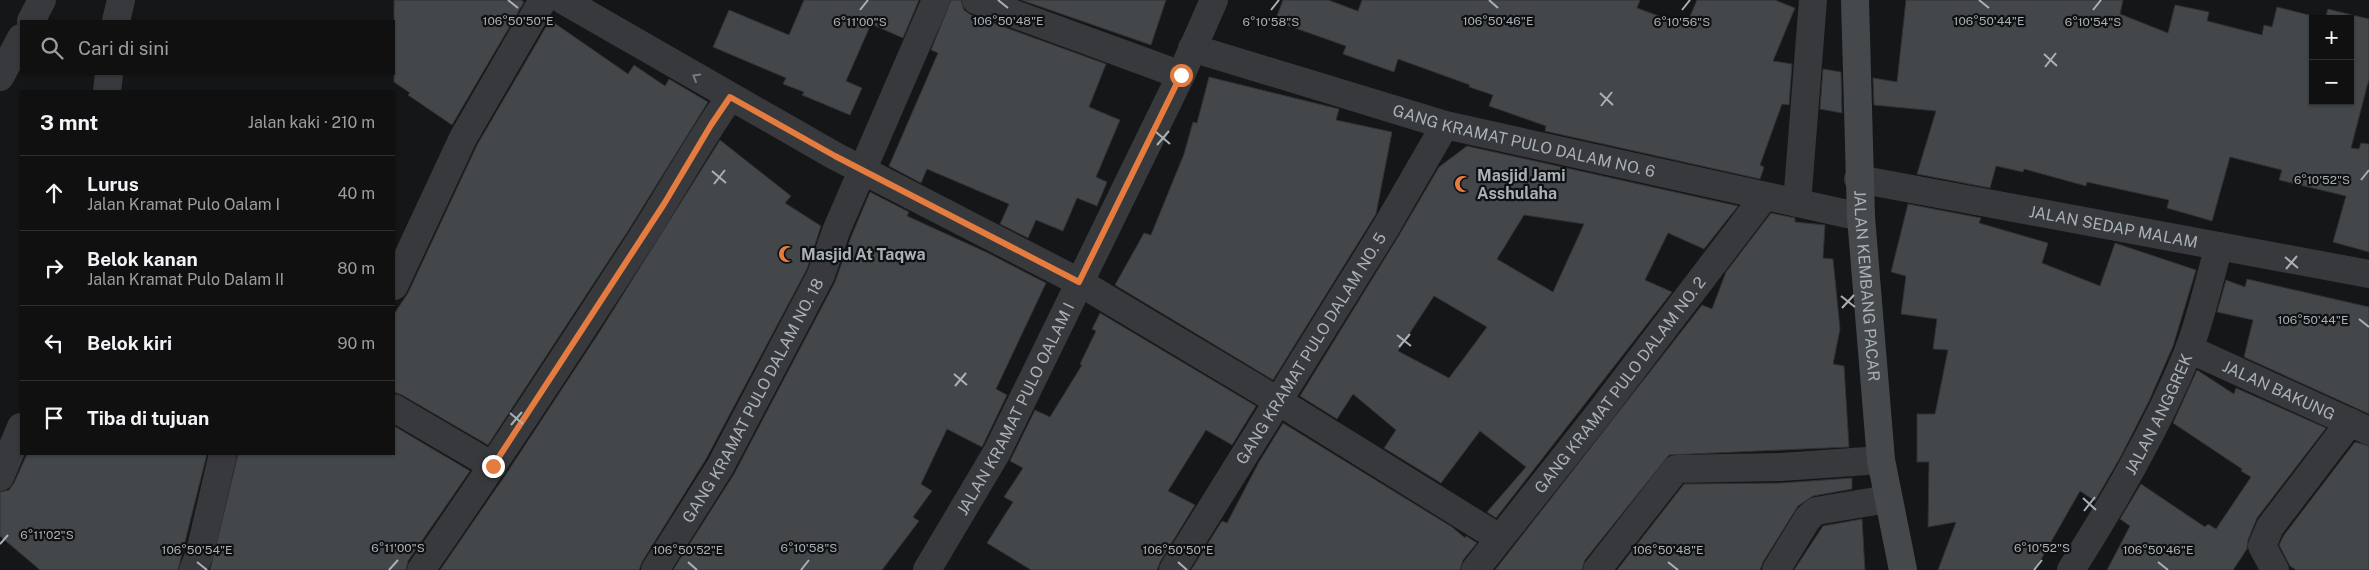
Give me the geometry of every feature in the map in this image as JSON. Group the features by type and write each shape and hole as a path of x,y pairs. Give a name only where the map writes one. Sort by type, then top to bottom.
{"street":[{"path":"32,20 42,0"},
{"path":"116,20 120,0"},
{"path":"395,284 463,138 543,0"},
{"path":"563,0 730,97 863,170 1079,282 1278,400 1499,538"},
{"name":"GANG KRAMAT PULO DALAM NO. 18","path":"655,570 720,467 820,275 836,231 936,0"},
{"path":"976,0 1181,75"},
{"name":"JALAN KRAMAT PULO OALAM I","path":"927,570 997,452 1181,75 1214,0"},
{"path":"1803,204 1813,0"},
{"name":"JALAN KEMBANG PACAR","path":"1856,0 1858,179 1855,216 1865,461 1870,502 1903,570"},
{"path":"0,77 20,40"},
{"name":"GANG KRAMAT PULO DALAM NO. 6","path":"1192,48 1445,125 1855,216"},
{"path":"106,90 109,75"},
{"path":"421,570 493,466 654,219 730,97"},
{"name":"GANG KRAMAT PULO DALAM NO. 5","path":"1172,570 1385,229 1445,125"},
{"name":"JALAN SEDAP MALAM","path":"1858,179 2369,274"},
{"name":"GANG KRAMAT PULO DALAM NO. 2","path":"1475,570 1601,411 1764,197"},
{"name":"JALAN ANGGREK","path":"2071,570 2104,519 2166,402 2188,350 2219,246"},
{"name":"JALAN BAKUNG","path":"2188,350 2359,426"},
{"path":"395,409 493,466"},
{"path":"2275,570 2262,546 2270,527 2359,426"},
{"path":"0,477 20,429"},
{"path":"193,570 199,556 223,455"},
{"path":"1596,570 1676,468 1781,467 1865,461"},
{"path":"1776,570 1813,513 1870,502"}],"building":[{"path":"394,0 521,0 524,2 452,125 408,95 410,93 394,82"},
{"path":"804,0 919,0 903,38 871,24 846,81 862,88 850,115 802,95 804,92 783,84 786,78 713,47 729,10 789,35"},
{"path":"951,0 961,0 964,10 971,15 1106,64 1089,107 1120,120 1096,177 1107,182 1097,206 1077,198 1063,231 1036,220 1028,238 1000,224 1009,204 927,169 921,183 889,166 938,53 931,50"},
{"path":"1021,0 1166,0 1151,45"},
{"path":"1283,0 1328,0 1358,11 1362,0 1640,0 1637,8 1686,26 1697,0 1775,0 1795,8 1773,61 1792,64 1789,105 1782,104 1760,165 1764,167 1760,179 1545,131 1546,126 1489,106 1493,95 1469,87 1470,85 1398,59 1394,72 1343,54 1346,46 1275,21"},
{"path":"1906,0 2123,0 2120,14 2168,33 2175,5 2209,12 2207,21 2262,35 2264,25 2272,27 2277,7 2309,15 2309,105 2354,105 2354,15 2369,19 2369,79 2351,148 2359,149 2361,143 2369,144 2369,252 2333,242 2346,196 2279,180 2282,170 2230,157 2212,221 2167,208 2169,200 2087,182 2086,186 2024,169 2023,172 1996,166 1990,188 1917,174 1936,111 1874,105 1873,78 1897,82"},
{"path":"2328,9 2353,15 2326,15"},
{"path":"550,20 628,74 634,65 665,86 669,79 708,102 628,231 488,445 395,392 395,312 408,293 477,145"},
{"path":"1823,69 1841,72 1842,113 1820,109"},
{"path":"1209,77 1339,109 1336,120 1392,132 1376,214 1273,380 1115,285 1144,233 1151,235 1184,154 1193,122 1197,123"},
{"path":"720,140 791,196 785,203 821,226 807,269 706,459 642,562 639,570 440,570 600,331"},
{"path":"1467,146 1738,206 1704,249 1668,233 1645,280 1672,292 1496,518 1487,512 1526,467 1480,431 1441,483 1384,448 1396,430 1353,394 1337,419 1300,396 1439,167","holes":["1524,215 1584,224 1553,292 1497,259","1434,296 1487,327 1449,378 1398,351"]},
{"path":"870,192 909,212 907,216 988,253 1046,283 996,389 1007,395 982,447 947,429 921,484 932,491 913,517 919,521 882,570 673,570 734,474 835,282"},
{"path":"1908,204 1981,218 1979,223 2048,243 2042,263 2100,286 2115,243 2196,270 2173,346 2149,401 2121,456 2095,501 2080,491 2035,570 1938,570 1956,522 1928,527 1929,462 1917,462 1917,414 1935,414 1948,350 1933,349 1937,319 1901,314 1906,276 1891,272"},
{"path":"1771,213 1795,218 1795,222 1825,225 1823,258 1833,259 1840,329 1833,364 1844,366 1849,447 1669,455 1585,560 1582,570 1495,570 1702,305 1712,309 1726,272"},
{"path":"2247,279 2369,307 2369,414 2244,357 2253,320 2217,312 2226,280 2245,287"},
{"path":"1100,313 1256,406 1232,445 1206,430 1168,491 1195,505 1157,570 1031,570 987,543 1013,502 1004,497 1023,468 1010,461 1035,410 1050,417 1082,365 1080,364 1096,331 1092,329"},
{"path":"2197,370 2234,394 2236,388 2326,428 2257,518 2248,540 2247,549 2233,570 2107,570 2130,526 2120,519 2141,484 2205,527 2208,524 2216,529 2251,477 2173,423"},
{"path":"1283,423 1452,527 1465,538 1466,536 1477,543 1463,560 1460,570 1191,570 1222,521 1227,523 1259,462"},
{"path":"395,427 470,471 408,561 406,570 210,570 238,455 395,455"},
{"path":"2355,442 2369,446 2369,570 2296,570 2290,566 2279,545 2284,535"},
{"path":"27,455 207,455 178,570 40,570 0,536 0,492 9,490"},
{"path":"1852,478 1852,489 1813,496 1798,506 1763,562 1760,570 1617,570 1684,484 1781,483"},
{"path":"1862,519 1865,570 1794,570 1823,526"}],"place":[{"name":"Masjid Jami Asshulaha","path":"1463,184"},
{"name":"Masjid At Taqwa","path":"787,254"}],"route":[{"path":"493,466 664,204 730,97 835,156 1037,262 1079,282 1181,75"}]}
